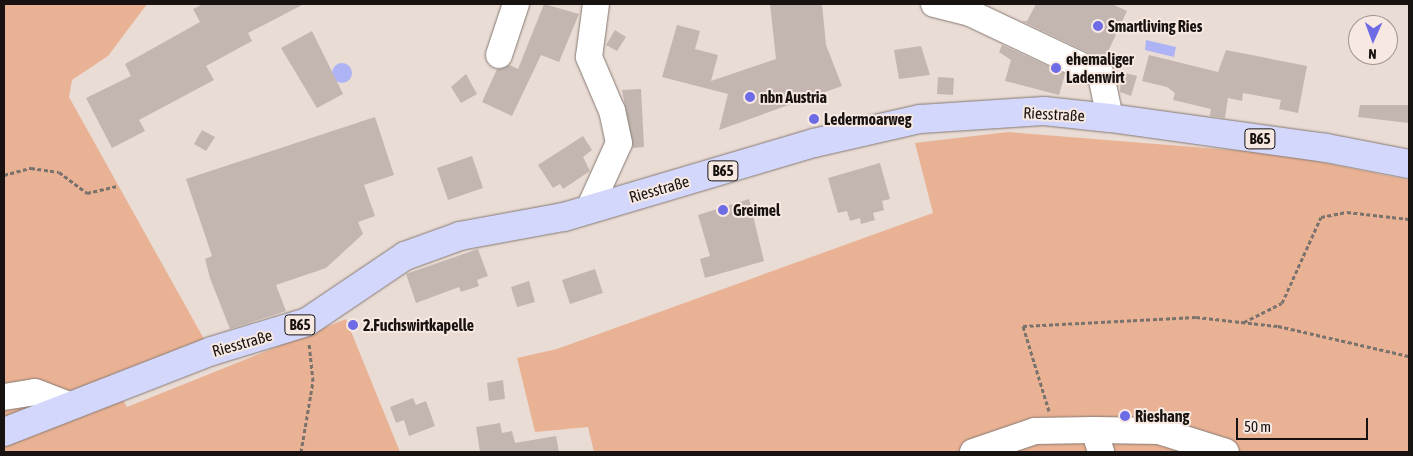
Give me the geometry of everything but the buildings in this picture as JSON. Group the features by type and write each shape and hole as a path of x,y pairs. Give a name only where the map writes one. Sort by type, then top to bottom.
{"main road":[{"name":"Riesstraße","path":"4,432 69,405 212,351 307,322 405,256 460,236 589,210 814,143 920,119 1044,111 1110,118 1326,148 1409,164"}],"street":[{"path":"499,55 516,4"},
{"path":"589,210 619,143 612,111 589,57 596,4"},
{"path":"934,4 970,13 1100,75 1110,118"},
{"path":"4,397 35,392 69,405"},
{"path":"973,452 1035,432 1056,431 1098,441 1159,431 1226,452"}],"path":[{"path":"4,175 31,168 59,172 87,193 118,186"},
{"path":"1242,322 1282,304 1321,216 1348,212 1409,219"},
{"path":"1056,431 1023,326 1196,317 1242,322 1409,356"},
{"path":"301,452 313,381 309,335"}],"shaded area":[{"path":"4,4 147,4 108,56 72,80 69,97 204,339 109,376 127,407 346,319 400,452 4,452"},
{"path":"1008,132 1281,154 1409,180 1409,452 594,452 588,427 535,432 517,358 557,349 933,213 915,143"}],"water":[{"path":"1146,40 1176,47 1174,57 1145,50"},
{"path":"342,63 349,66 352,73 349,80 342,83 335,80 332,73 335,66"}],"place":[{"name":"Smartliving Ries","path":"1098,26"},
{"name":"ehemaliger Ladenwirt","path":"1056,68"},
{"name":"nbn Austria","path":"750,97"},
{"name":"Ledermoarweg","path":"814,119"},
{"name":"Greimel","path":"723,210"},
{"name":"2.Fuchswirtkapelle","path":"353,325"},
{"name":"Rieshang","path":"1125,416"}]}
